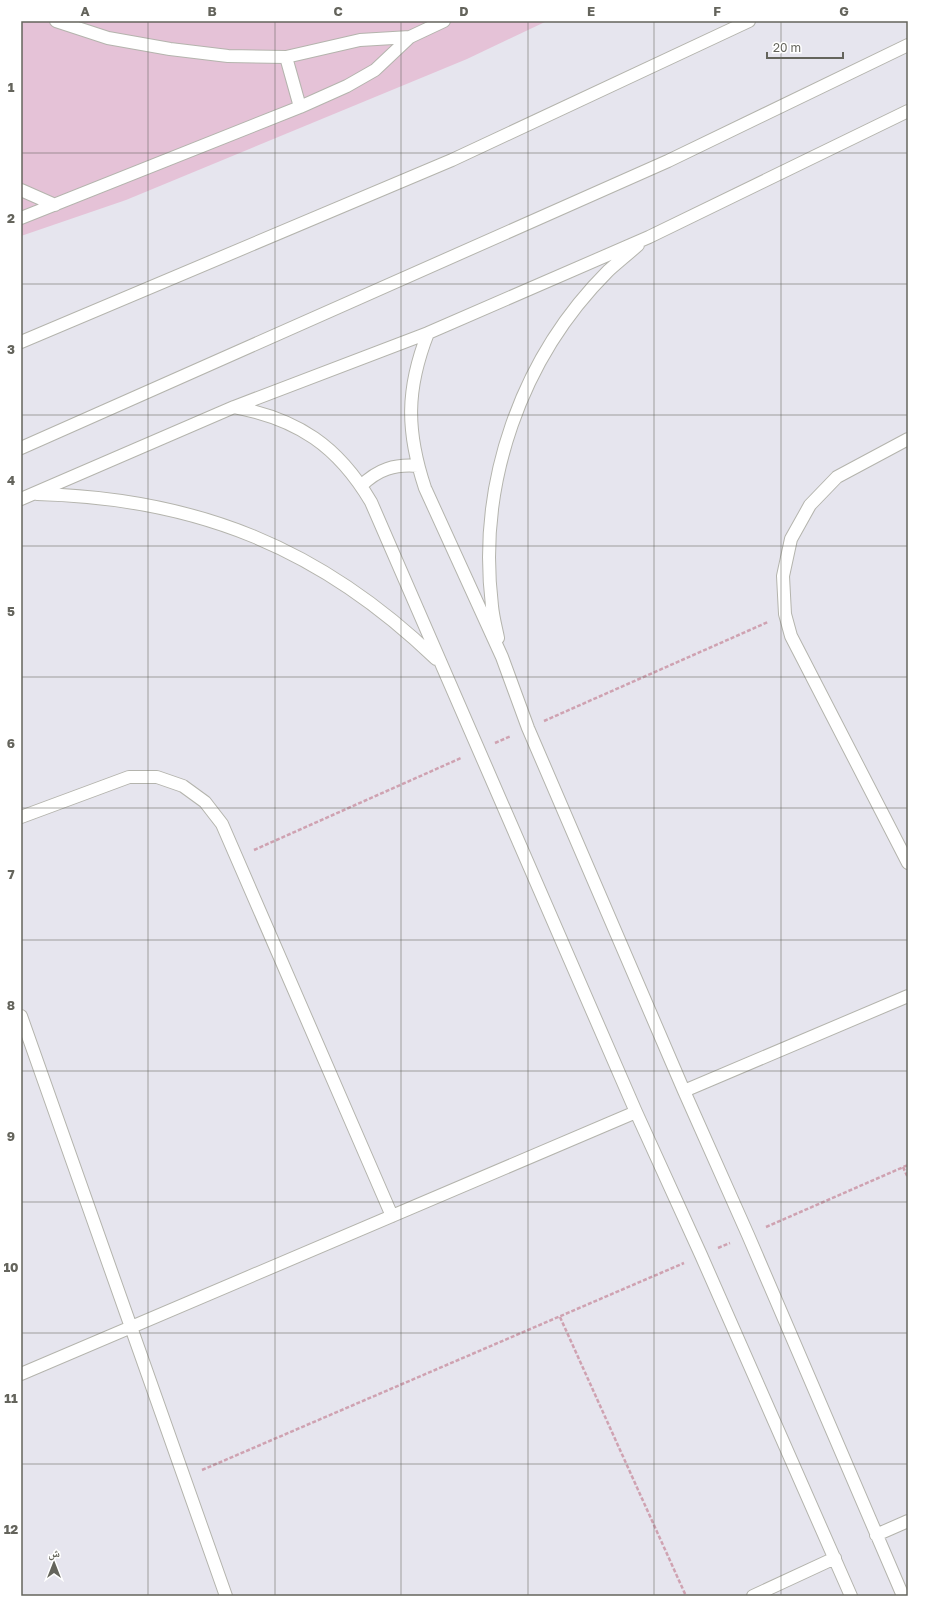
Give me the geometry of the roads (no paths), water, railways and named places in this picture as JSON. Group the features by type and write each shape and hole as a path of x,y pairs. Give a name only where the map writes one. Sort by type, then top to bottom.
{"street":[{"path":"56,21 108,38 170,49 228,56 286,57 360,40 410,37"},
{"path":"21,218 300,107 347,86 375,70 410,37 444,21"},
{"path":"21,342 452,160 749,21"},
{"path":"21,448 668,161 908,45"},
{"path":"286,57 300,107"},
{"path":"21,499 234,407 428,333 648,237 908,111"},
{"path":"21,190 55,204"},
{"path":"502,657 492,606 489,553 492,501 503,450 520,400 544,353 574,310 608,271 648,237"},
{"path":"428,333 420,354 411,399 412,436 418,466 425,488 502,657 528,728 903,1596"},
{"path":"234,407 258,411 276,417 304,431 325,445 343,462 371,502 636,1112 701,1255 851,1596"},
{"path":"908,439 837,478 810,505 791,539 783,576 785,614 791,636 908,863"},
{"path":"361,486 368,479 385,469 406,465 418,466"},
{"path":"34,494 75,495 116,499 157,506 197,516 275,545 311,564 347,586 412,636 441,664"},
{"path":"21,817 129,777 157,777 183,786 205,802 222,824 392,1216"},
{"path":"684,1091 908,996"},
{"path":"21,1016 183,1478 226,1596"},
{"path":"21,1374 636,1112"},
{"path":"876,1535 908,1521"},
{"path":"753,1596 835,1558"}]}
